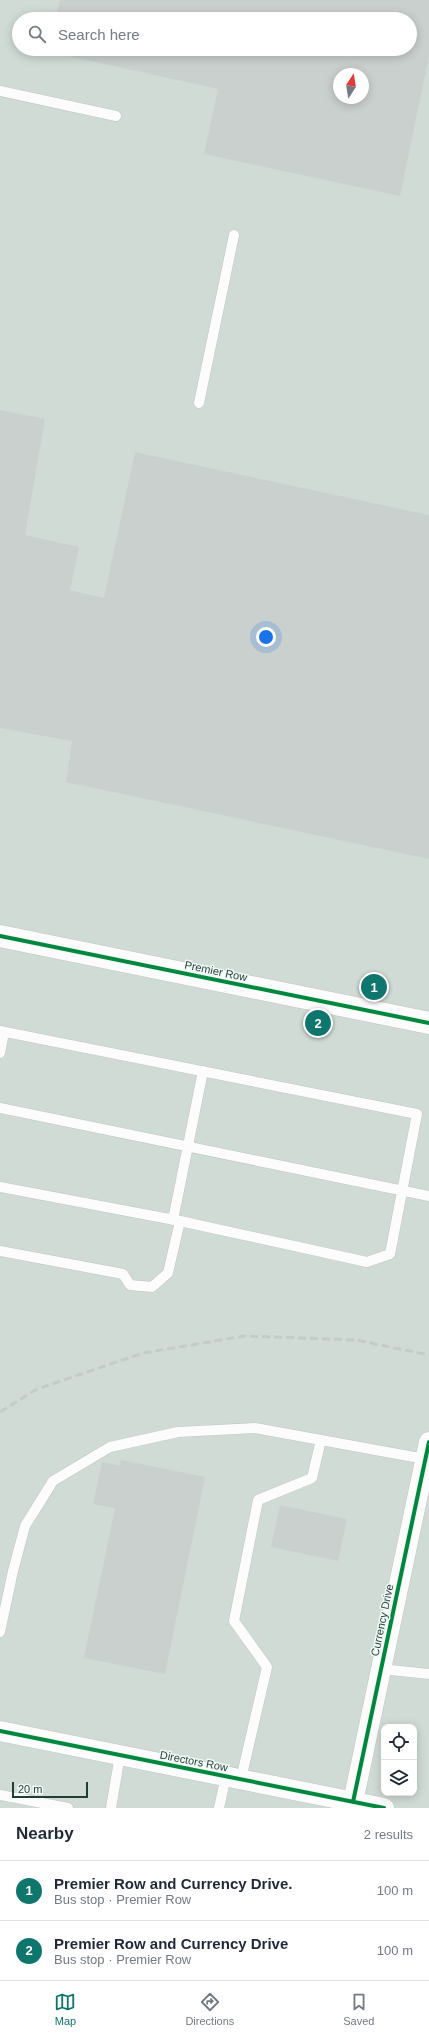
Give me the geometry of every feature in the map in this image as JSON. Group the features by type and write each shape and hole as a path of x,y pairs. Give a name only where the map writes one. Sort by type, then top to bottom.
{"street":[{"name":"Premier Row","path":"0,936 429,1023"},
{"name":"Currency Drive","path":"352,1802 427,1450"},
{"name":"Directors Row","path":"0,1731 384,1808"}],"lane":[{"path":"0,91 116,116"},
{"path":"199,403 234,235"},
{"path":"0,1053 2,1032 417,1114 390,1254 367,1262 176,1221 0,1187"},
{"path":"0,1251 123,1274 130,1285 152,1287 168,1272 203,1071"},
{"path":"0,1108 429,1196"},
{"path":"0,1632 13,1571 25,1526 53,1481 110,1447 178,1432 255,1428 321,1440 427,1450"},
{"path":"219,1808 233,1778 267,1667 234,1621 258,1500 312,1478 321,1440"},
{"path":"381,1669 429,1674"},
{"path":"111,1808 120,1755"},
{"path":"0,1795 68,1808"}],"shaded area":[{"path":"0,0 429,0 429,1808 0,1808"}],"building":[{"path":"60,0 429,0 429,56 400,196 204,154 218,89 68,56 417,56 417,12 57,12"},
{"path":"0,410 45,419 25,535 79,547 70,590 104,598 135,452 429,515 429,859 66,782 72,741 0,728"},
{"path":"121,1460 205,1477 165,1674 84,1658 115,1508 93,1504 102,1462 120,1466"},
{"path":"280,1505 347,1519 338,1561 271,1547"}],"railway":[{"path":"0,1412 37,1389 143,1353 245,1336 356,1340 429,1355"}],"cycle path":[{"path":"0,936 429,1023"},
{"path":"353,1802 429,1442"},
{"path":"0,1731 384,1808"}],"place":[{"name":"Premier Row and Currency Drive.","path":"374,987"},
{"name":"Premier Row and Currency Drive","path":"318,1023"}]}
